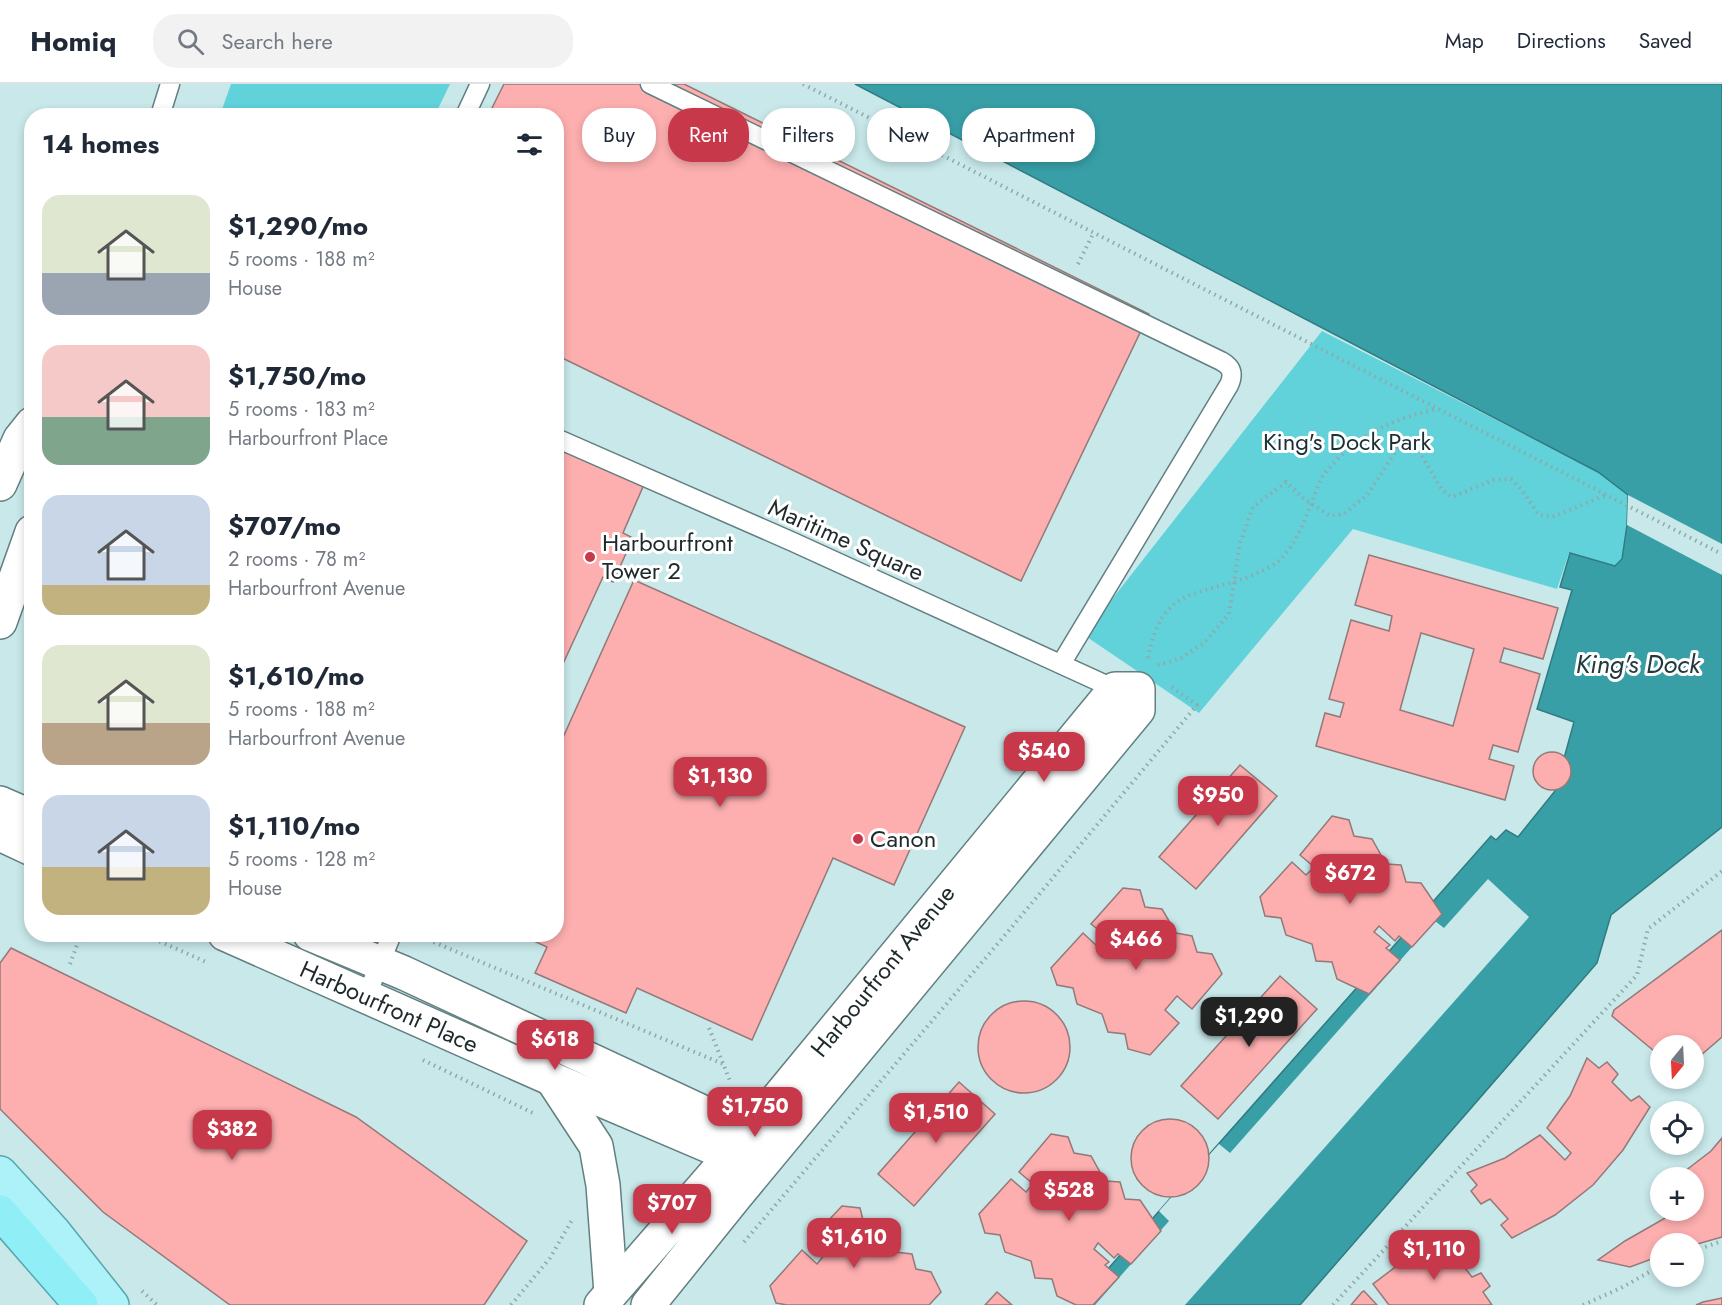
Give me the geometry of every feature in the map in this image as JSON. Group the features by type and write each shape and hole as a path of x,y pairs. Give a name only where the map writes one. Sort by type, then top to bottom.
{"highway":[{"path":"0,1212 81,1305"}],"main road":[{"path":"0,1173 54,1232 112,1305"}],"street":[{"path":"0,484 24,442"},
{"path":"0,622 24,554"},
{"name":"Harbourfront Avenue","path":"648,1305 754,1151 1134,689"},
{"path":"0,803 24,814"},
{"path":"0,834 24,845"},
{"name":"Harbourfront Place","path":"243,942 552,1079 754,1151"},
{"name":"Harbourfront Place","path":"351,942 386,949 754,1151"},
{"path":"552,1079 596,1146 601,1176 606,1299"},
{"name":"Harbourfront Avenue","path":"606,1299 754,1151"}],"lane":[{"path":"162,108 170,84"},
{"path":"469,108 480,84"},
{"path":"650,84 1221,361 1231,369 1233,376 1229,385 1061,664"},
{"name":"Maritime Square","path":"564,442 1061,664 1134,689"},
{"path":"366,997 386,949"}],"path":[{"path":"803,84 1722,554"},
{"path":"1076,267 1094,232"},
{"path":"1134,689 1161,617 1178,600 1260,572 1281,560 1298,534 1321,478 1344,452 1384,425 1410,415 1438,409"},
{"path":"1134,689 1204,642 1229,614 1240,543 1253,507 1286,482 1330,516 1344,514 1368,494 1398,448 1406,445 1419,451 1442,490 1452,496 1493,480 1511,479 1539,515 1552,517 1606,495"},
{"path":"740,1247 1197,705 1134,689"},
{"path":"1333,1305 1637,975 1648,929 1722,871"},
{"path":"70,964 78,942"},
{"path":"160,942 211,964"},
{"path":"435,942 723,1064"},
{"path":"709,1028 730,1081"},
{"path":"416,1057 539,1116"},
{"path":"511,1305 550,1258 576,1213"},
{"path":"1704,1247 1722,1240"},
{"path":"1583,1305 1650,1272"}],"green space":[{"path":"231,84 450,84 438,108 222,108"},
{"name":"King's Dock Park","path":"1322,331 1598,472 1628,495 1627,525 1622,559 1615,566 1569,553 1557,589 1353,529 1199,713 1084,635"}],"water":[{"name":"King's Dock","path":"855,84 1722,84 1722,827 1611,915 1597,963 1300,1305 1076,1305 1491,836 1496,840 1506,830 1518,837 1555,791 1574,722 1537,709 1572,590 1560,587 1570,553 1615,566 1622,559 1627,525 1628,495 1598,472 1004,162 1095,162 1095,108 962,108 962,140 950,134 950,108 901,108"}],"pier":[{"path":"1628,495 1722,544 1722,575 1627,525"},
{"path":"1488,879 1529,917 1185,1305 1095,1305 1169,1221 1159,1211 1219,1144 1230,1153 1435,921 1444,928"}],"building":[{"path":"504,84 684,84 733,108 668,108 668,162 749,162 749,116 761,122 761,162 842,162 1149,314 1021,581 564,359 564,108 492,108"},
{"name":"Harbourfront Tower 2","path":"564,436 645,482 623,533 633,538 613,582 603,577 564,662"},
{"path":"1369,555 1558,608 1543,659 1504,648 1500,662 1540,674 1518,752 1493,745 1489,759 1514,766 1505,800 1316,746 1325,713 1340,717 1344,703 1329,699 1351,620 1389,631 1392,616 1355,605","holes":["1421,633 1474,649 1453,726 1400,710"]},
{"path":"634,580 965,727 894,885 833,858 752,1040 637,988 626,1013 535,973 547,947 536,942 564,942 564,735"},
{"path":"1552,752 1566,757 1571,771 1566,785 1552,790 1538,785 1533,771 1538,757"},
{"path":"1240,765 1277,796 1196,889 1159,857"},
{"path":"1332,816 1349,820 1354,836 1372,839 1386,864 1401,865 1406,882 1421,883 1442,914 1412,947 1399,936 1395,941 1379,926 1374,932 1390,945 1386,948 1400,960 1369,994 1337,979 1332,962 1316,961 1312,944 1286,935 1281,918 1265,916 1260,897 1292,862 1306,875 1314,867 1300,855"},
{"path":"1123,888 1140,890 1145,907 1162,909 1176,933 1192,936 1197,952 1212,954 1222,974 1192,1009 1177,996 1165,1010 1179,1023 1150,1055 1128,1049 1125,1034 1108,1032 1102,1014 1077,1004 1073,988 1057,985 1051,968 1083,933 1097,946 1106,936 1091,924"},
{"path":"1722,930 1722,1037 1704,1052 1704,1035 1650,1035 1650,1048 1612,1016 1614,1010"},
{"path":"11,948 356,1117 527,1241 484,1305 230,1305 103,1212 0,1109 0,963"},
{"path":"1280,976 1317,1009 1218,1119 1181,1086"},
{"path":"1024,1001 1042,1004 1057,1014 1067,1029 1070,1047 1067,1065 1057,1080 1042,1090 1024,1093 1006,1090 991,1080 981,1065 978,1047 981,1029 991,1014 1006,1004"},
{"path":"1587,1058 1599,1068 1607,1062 1618,1074 1612,1082 1631,1101 1639,1096 1650,1107 1623,1150 1593,1185 1555,1215 1512,1238 1501,1225 1508,1219 1490,1199 1481,1204 1471,1191 1477,1185 1467,1173 1505,1158 1540,1135 1565,1160 1571,1153 1547,1128 1570,1096"},
{"path":"959,1082 995,1114 914,1206 878,1174"},
{"path":"1170,1119 1185,1122 1202,1136 1209,1158 1206,1173 1192,1190 1170,1197 1155,1194 1138,1180 1131,1158 1134,1143 1148,1126"},
{"path":"1051,1134 1068,1137 1074,1153 1091,1156 1105,1181 1120,1182 1125,1199 1140,1200 1161,1231 1131,1264 1118,1254 1114,1258 1098,1243 1094,1249 1109,1262 1105,1265 1119,1277 1093,1305 1076,1305 1057,1296 1052,1279 1035,1278 1031,1261 1005,1252 1000,1235 985,1233 979,1214 1011,1179 1026,1192 1033,1184 1019,1172"},
{"path":"1722,1138 1722,1237 1704,1242 1704,1233 1650,1233 1650,1260 1630,1267 1598,1260 1660,1221 1704,1221 1704,1167 1690,1167 1711,1151"},
{"path":"842,1206 860,1208 864,1224 881,1227 895,1252 912,1254 916,1269 931,1272 941,1292 929,1305 787,1305 776,1303 770,1286 802,1250 817,1264 825,1254 809,1241"},
{"path":"1445,1243 1455,1253 1463,1248 1473,1261 1465,1268 1472,1277 1481,1273 1490,1286 1483,1292 1492,1305 1389,1305 1373,1284 1398,1265"},
{"path":"1364,1291 1377,1305 1351,1305 1362,1292"},
{"path":"997,1292 1012,1305 985,1305"},
{"path":"1722,1298 1722,1305 1696,1305 1703,1302"}],"place":[{"name":"Harbourfront Tower 2","path":"590,557"},
{"name":"Canon","path":"858,839"}]}
